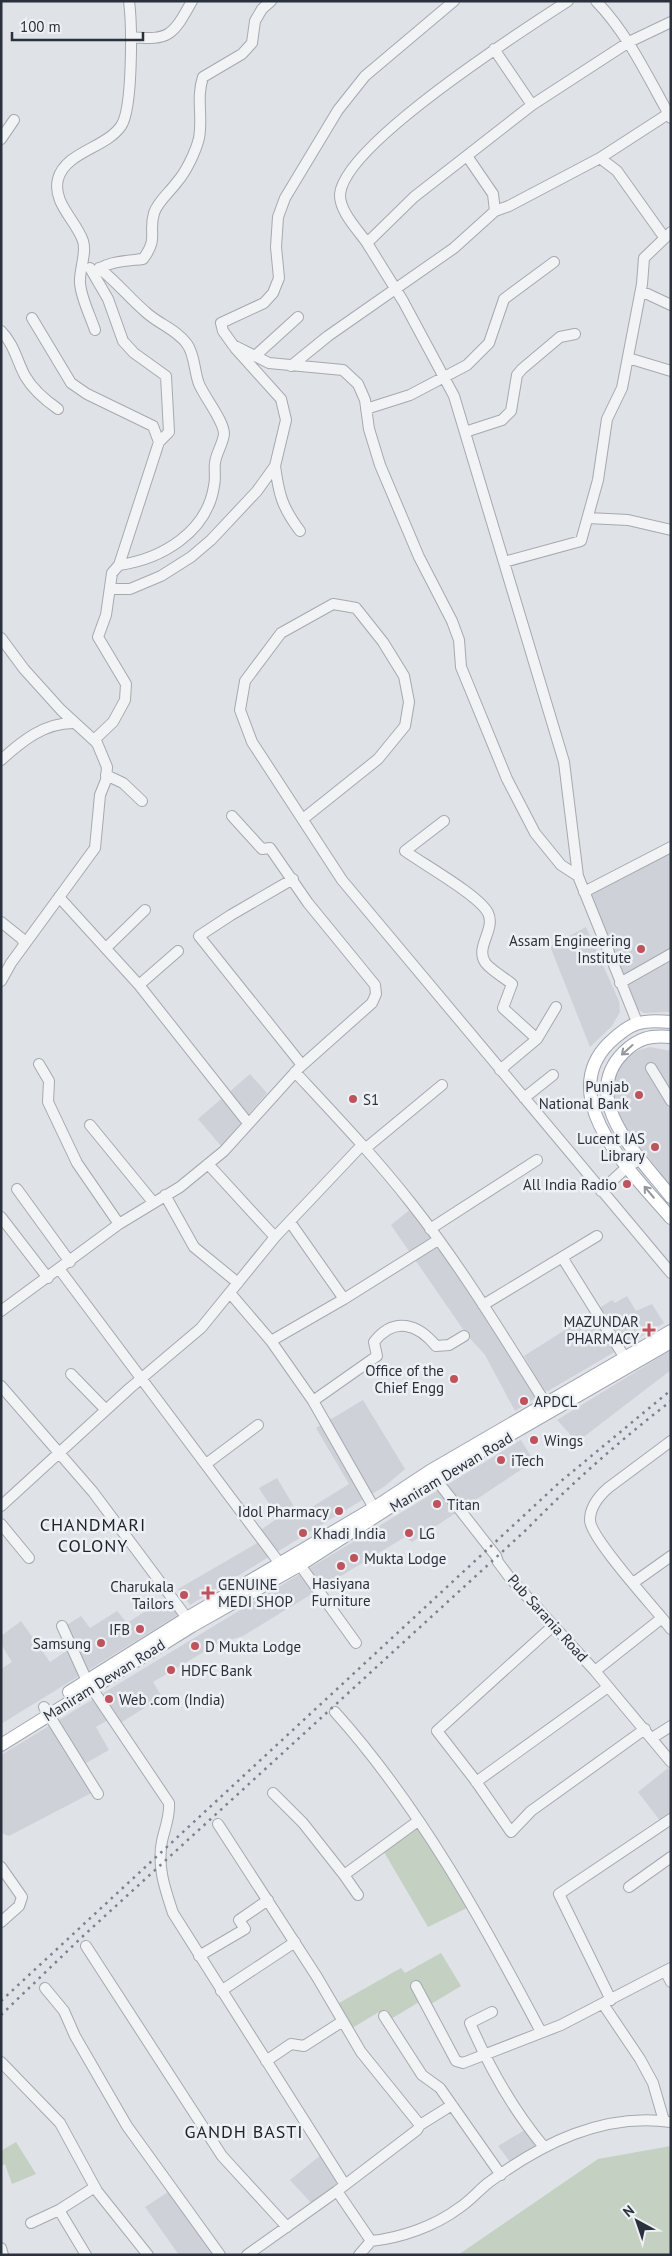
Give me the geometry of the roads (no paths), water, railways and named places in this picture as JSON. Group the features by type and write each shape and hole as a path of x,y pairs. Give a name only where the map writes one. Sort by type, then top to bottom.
{"main road":[{"path":"671,1022 637,1022 603,1049 595,1062 590,1092 593,1113 627,1166 671,1218"},
{"path":"671,1037 647,1036 638,1041 618,1058 608,1078 606,1091 610,1114 641,1159 671,1196"},
{"name":"Maniram Dewan Road","path":"89,1685 186,1618 284,1568 300,1565 433,1475 546,1404 671,1331"},
{"name":"Maniram Dewan Road","path":"1,1735 192,1626 374,1508 671,1342"},
{"name":"Maniram Dewan Road","path":"1,1745 46,1711"}],"street":[{"path":"95,330 80,283 84,243 75,225 65,212 58,193 58,179 66,164 97,147 122,126 130,90 129,1"},
{"path":"130,37 156,39 170,34 182,19 192,1"},
{"path":"96,270 143,259 152,247 154,212 168,191 177,182 199,139 198,91 203,77 242,54 252,43 254,21 262,9 271,1"},
{"path":"300,531 286,512 278,489 275,466 286,420 281,399 233,345 222,330 221,323 264,303 273,293 279,278 276,247 278,217 285,198 338,110 365,76 454,1"},
{"path":"568,1 494,49 375,141 350,171 340,194 343,209 396,290 454,396 564,762 578,876 637,1022"},
{"path":"291,366 328,336 454,248 495,211 509,206 600,158 670,116 629,42 612,18 596,1"},
{"path":"367,243 414,197 532,105 629,42 671,22"},
{"path":"494,49 532,105"},
{"path":"1,139 14,120"},
{"path":"467,156 494,194 495,211"},
{"path":"504,562 581,541 598,480 607,419 622,388 640,291 644,258 667,235 617,171 600,158"},
{"path":"82,258 96,270 120,285 138,305 151,316 175,331 188,345 198,381 207,402 221,420 224,434 215,462 214,486 205,512 192,531 166,551 136,562 119,564"},
{"path":"366,409 410,395 467,365 489,342 504,300 554,262"},
{"path":"94,740 113,722 126,700 126,684 98,637 106,616 112,573 119,564 159,442 169,432 166,376 134,353 123,341 96,270"},
{"path":"640,291 671,305"},
{"path":"255,356 298,317"},
{"path":"32,318 71,382 87,394 152,426 159,442"},
{"path":"1,331 15,351 25,376 34,389 58,409"},
{"path":"464,432 502,420 511,411 517,375 522,369 560,337 575,334"},
{"path":"233,345 269,363 343,370 358,384 380,465 419,558 452,621 459,640 460,667 507,779 535,833 561,865 578,876"},
{"path":"628,358 671,371"},
{"path":"110,589 130,589 162,576 191,557 211,540 257,491 275,466"},
{"path":"588,518 628,520 671,530"},
{"path":"303,819 378,759 405,726 409,702 404,676 384,642 356,608 333,604 281,633 245,681 240,710 252,742 342,880 671,1274"},
{"path":"1,638 24,669 73,723 94,740 103,753 107,767 100,795 95,848 25,944 1,982"},
{"path":"1,760 34,733 59,723 73,723"},
{"path":"106,775 123,783 142,801"},
{"path":"3,1305 60,1270 119,1224 180,1187 224,1151 299,1069 372,1003 376,994 375,986 308,903 277,855 270,848 262,848 232,816"},
{"path":"444,820 405,851 476,900 488,914 490,926 482,951 485,963 512,984 503,1008 537,1039"},
{"path":"584,892 671,846"},
{"path":"293,880 231,915 200,936 299,1069 364,1146 430,1229 483,1305 546,1404"},
{"path":"59,898 139,985 248,1123"},
{"path":"106,948 145,910"},
{"path":"1,922 21,938 25,944"},
{"path":"139,985 178,951"},
{"path":"620,983 671,954"},
{"path":"500,1070 537,1039 556,1007"},
{"path":"39,1064 49,1081 48,1102 77,1163 119,1224"},
{"path":"651,1068 671,1101"},
{"path":"524,1098 553,1075"},
{"path":"1,1506 140,1379 201,1328 274,1237 364,1146 442,1085"},
{"path":"90,1125 153,1202"},
{"path":"601,1191 627,1166 641,1159"},
{"path":"430,1229 537,1160"},
{"path":"208,1164 274,1237"},
{"path":"17,1189 70,1262"},
{"path":"165,1195 194,1247 238,1283"},
{"path":"1,1217 48,1278"},
{"path":"290,1222 344,1299"},
{"path":"483,1305 597,1236"},
{"path":"272,1341 344,1299 438,1240"},
{"path":"562,1257 625,1358"},
{"path":"60,1270 140,1379 284,1568"},
{"path":"230,1293 272,1341 313,1401 374,1508"},
{"path":"313,1401 377,1356 374,1342 382,1331 398,1326 414,1326 427,1335 436,1346 449,1345 464,1336"},
{"path":"71,1374 106,1410"},
{"path":"3,1393 94,1492 186,1618"},
{"path":"206,1464 258,1425"},
{"path":"671,1441 599,1496 591,1512 590,1522 592,1531 671,1629"},
{"name":"Pub Sarania Road","path":"433,1475 493,1552 510,1578 595,1671 671,1762"},
{"path":"1,1524 29,1558"},
{"path":"633,1583 671,1556"},
{"path":"300,1565 356,1644"},
{"path":"595,1671 662,1618"},
{"path":"554,1625 437,1731 476,1782 510,1832 531,1811 645,1729"},
{"path":"62,1626 89,1685 168,1803 169,1816 161,1853 162,1881 173,1913 266,2061 371,2241"},
{"path":"476,1782 608,1686"},
{"path":"46,1711 98,1794"},
{"path":"335,1712 363,1746 455,1875 541,2032"},
{"path":"652,1738 671,1726"},
{"path":"273,1793 303,1822 358,1895"},
{"path":"359,2255 371,2241 391,2239 442,2219 501,2175 557,2139 609,2123 667,2121 653,2083 607,2002 559,1894 671,1820"},
{"path":"344,1875 418,1822"},
{"path":"218,1824 295,1942 361,2052 420,2125"},
{"path":"629,1887 671,1857"},
{"path":"1,1867 22,1897 19,1906 1,1922"},
{"path":"199,1956 245,1929 238,1920 268,1900"},
{"path":"221,1991 295,1942"},
{"path":"86,1946 222,2156 287,2228"},
{"path":"416,1986 456,2061 463,2062 561,2025 668,1969 671,1982"},
{"path":"45,1988 64,2011 75,2036 127,2126 220,2255"},
{"path":"492,2012 470,2023 483,2053 529,2129 544,2147"},
{"path":"384,2016 422,2075 440,2088 501,2175"},
{"path":"266,2061 291,2044 304,2046 343,2021"},
{"path":"1,2062 60,2123 95,2187 148,2255"},
{"path":"247,2255 341,2188 417,2130 420,2125 452,2105"},
{"path":"31,2223 59,2210 95,2187"},
{"path":"59,2210 86,2255"},
{"path":"1,2248 3,2255"}],"railway":[{"path":"1,2001 560,1482 671,1390"},
{"path":"1,2015 82,1937 526,1530 560,1496 614,1447 671,1401"}],"place":[{"name":"Assam Engineering Institute","path":"641,949"},
{"name":"Punjab National Bank","path":"639,1095"},
{"name":"S1","path":"353,1099"},
{"name":"Lucent IAS Library","path":"655,1147"},
{"name":"All India Radio","path":"627,1184"},
{"name":"MAZUNDAR PHARMACY","path":"649,1330"},
{"name":"Office of the Chief Engg","path":"454,1379"},
{"name":"APDCL","path":"524,1401"},
{"name":"Wings","path":"534,1440"},
{"name":"iTech","path":"501,1460"},
{"name":"Titan","path":"437,1504"},
{"name":"Idol Pharmacy","path":"339,1511"},
{"name":"Khadi India","path":"303,1533"},
{"name":"LG","path":"409,1533"},
{"name":"Mukta Lodge","path":"354,1558"},
{"name":"Hasiyana Furniture","path":"341,1566"},
{"name":"GENUINE MEDI SHOP","path":"208,1593"},
{"name":"Charukala Tailors","path":"184,1595"},
{"name":"IFB","path":"140,1629"},
{"name":"Samsung","path":"101,1643"},
{"name":"D Mukta Lodge","path":"195,1646"},
{"name":"HDFC Bank","path":"171,1670"},
{"name":"Web .com (India)","path":"109,1699"}],"district":[{"name":"CHANDMARI COLONY","path":"93,1534"},
{"name":"GANDH BASTI","path":"244,2131"}]}
